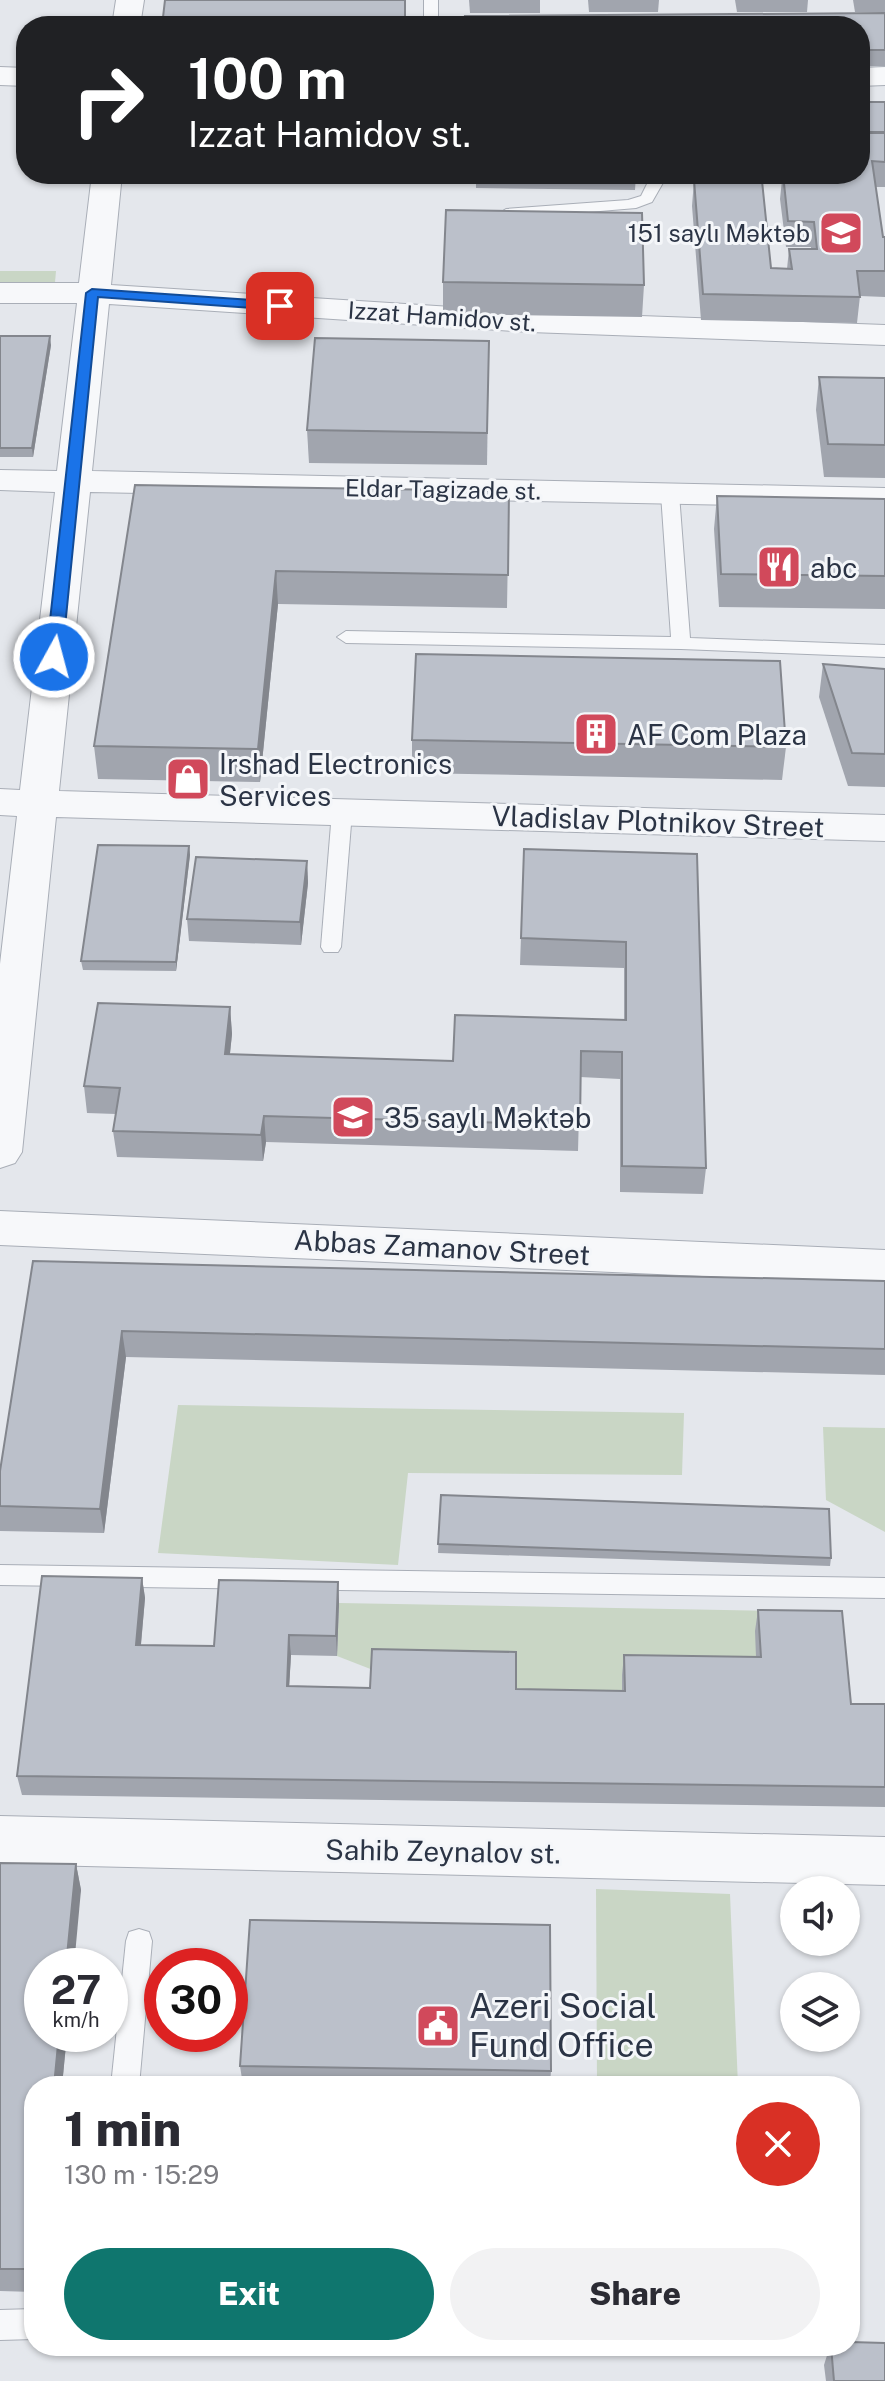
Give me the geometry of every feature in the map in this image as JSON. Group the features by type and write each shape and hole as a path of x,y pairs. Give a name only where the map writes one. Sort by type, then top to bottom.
{"street":[{"path":"0,1152 18,803 75,481 92,293 106,184"},
{"name":"Izzat Hamidov st.","path":"0,293 92,293 530,322 885,335"},
{"name":"Eldar Tagizade st.","path":"0,480 885,498"},
{"name":"Vladislav Plotnikov Street","path":"18,803 885,828"},
{"name":"Abbas Zamanov Street","path":"0,1228 885,1267"},
{"name":"Sahib Zeynalov st.","path":"0,1840 885,1861"}],"lane":[{"path":"492,214 630,205 647,199 655,184"},
{"path":"670,494 681,643"},
{"path":"346,637 681,643 885,651"},
{"path":"331,947 342,812"},
{"path":"0,1575 885,1588"},
{"path":"126,2076 139,1941"},
{"path":"0,2325 24,2324"}],"green space":[{"path":"0,271 56,271 54,294 0,294"},
{"path":"178,1405 684,1413 682,1475 408,1473 398,1565 158,1553"},
{"path":"823,1427 885,1428 885,1532 826,1500"},
{"path":"339,1603 832,1612 758,1677 623,1711 373,1670 337,1656"},
{"path":"596,1889 730,1894 738,2076 597,2076"}],"building":[{"path":"165,0 405,0 405,16 163,16"},
{"path":"885,13 885,50 870,50 870,16 465,16"},
{"path":"870,102 885,102 885,132 870,132"},
{"path":"870,133 885,133 885,162 872,161 885,237 885,271 857,271 860,297 703,294 694,184 762,184 771,268 792,269 789,249 817,249 814,222 788,221 784,184 870,184"},
{"path":"446,210 642,213 644,285 443,282"},
{"path":"0,336 50,336 32,448 0,448"},
{"path":"315,338 489,341 487,433 307,430"},
{"path":"819,377 885,378 885,445 828,444"},
{"path":"135,485 509,491 508,575 276,571 258,749 94,746"},
{"path":"717,496 885,499 885,576 721,574"},
{"name":"AF Com Plaza","path":"416,654 780,661 786,747 412,740"},
{"path":"823,664 885,669 885,754 852,753"},
{"path":"98,845 189,846 176,962 81,961"},
{"path":"524,849 697,854 706,1168 622,1166 622,1052 581,1051 580,1125 264,1116 261,1135 113,1131 120,1088 84,1086 98,1003 230,1007 225,1054 453,1061 455,1015 626,1020 626,942 521,938"},
{"path":"196,857 307,861 300,922 187,919"},
{"path":"33,1261 885,1281 885,1349 122,1331 100,1509 0,1506 0,1471"},
{"path":"441,1495 829,1509 831,1558 438,1544"},
{"path":"42,1576 142,1578 136,1645 214,1646 219,1580 338,1582 336,1636 289,1635 287,1686 370,1688 372,1649 516,1652 516,1689 625,1691 624,1655 761,1657 758,1610 842,1611 851,1704 885,1704 885,1787 17,1776"},
{"path":"0,1863 76,1864 68,1948 24,1948 24,2052 57,2052 55,2076 24,2076 24,2269 0,2269"},
{"path":"250,1920 550,1925 551,2071 240,2066 241,2052 248,2052"},
{"path":"860,2342 885,2343 885,2381 834,2381 832,2356 860,2356"}],"place":[{"name":"151 saylı Məktəb","path":"841,233"},
{"name":"abc","path":"779,567"},
{"name":"AF Com Plaza","path":"596,734"},
{"name":"Irshad Electronics Services","path":"188,779"},
{"name":"35 saylı Məktəb","path":"353,1117"},
{"name":"Azeri Social Fund Office","path":"438,2026"}],"route":[{"path":"54,657 75,481 92,293 280,306"}]}
